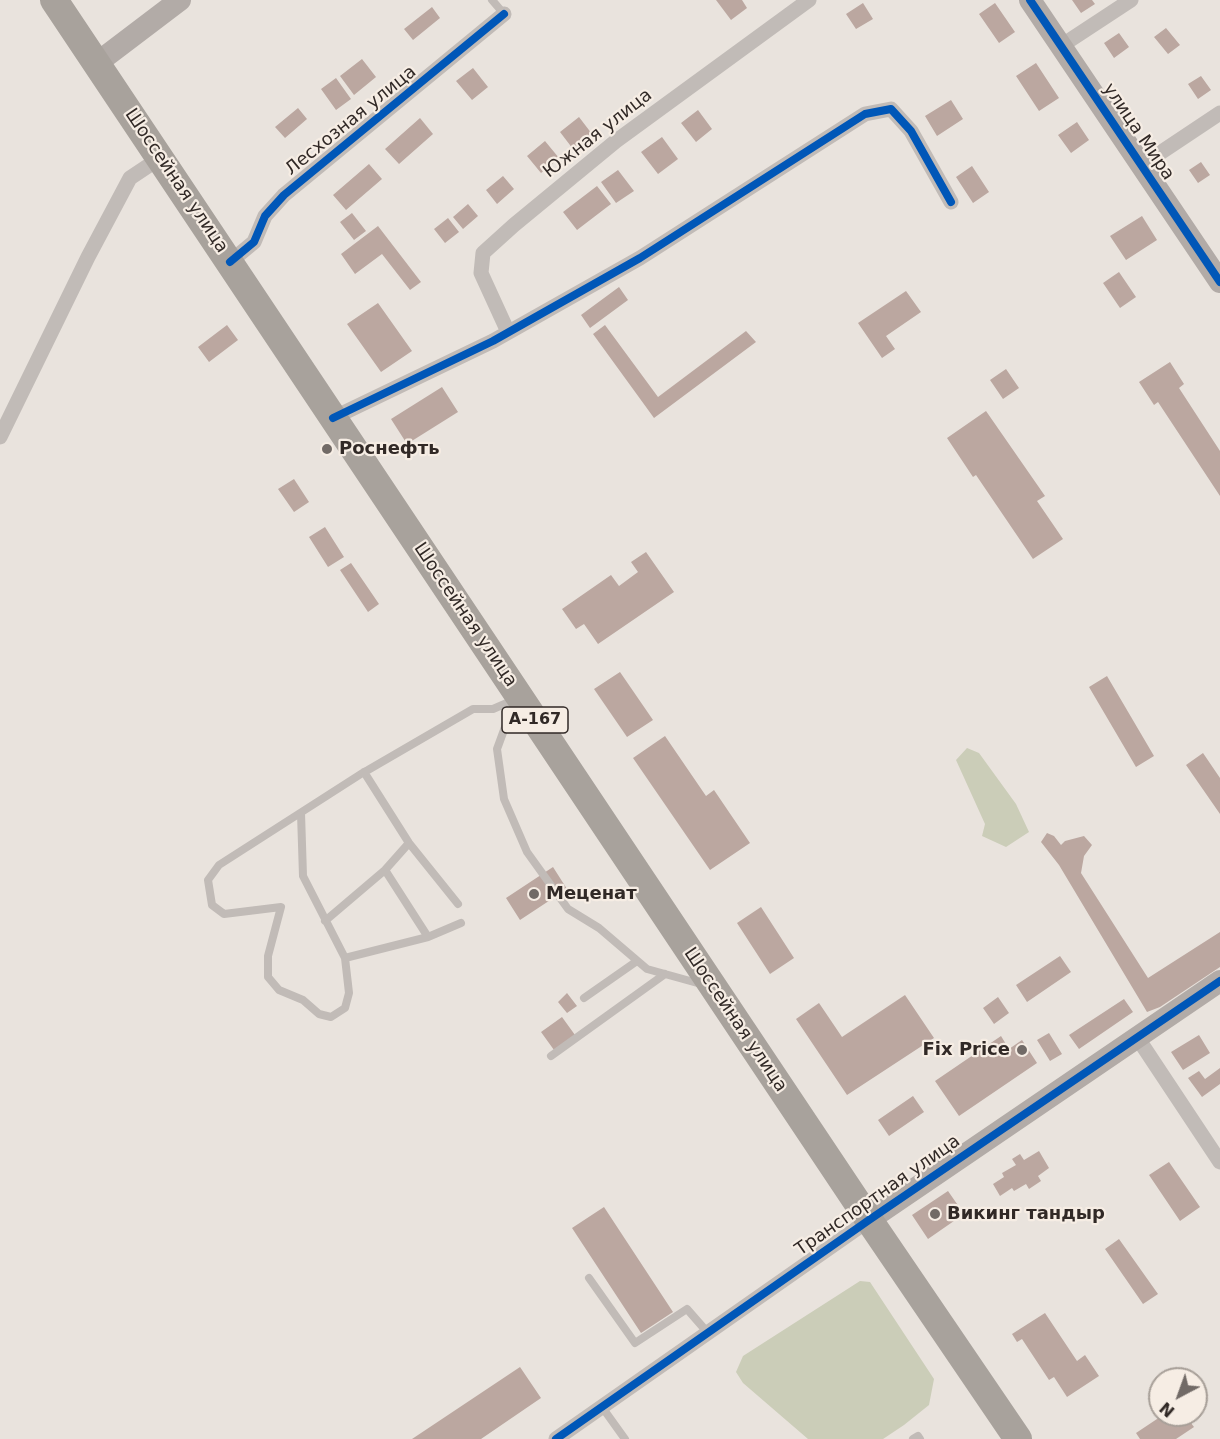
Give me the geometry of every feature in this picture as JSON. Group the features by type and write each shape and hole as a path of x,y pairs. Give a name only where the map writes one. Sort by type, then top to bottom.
{"highway":[{"name":"Шоссейная улица","path":"54,0 869,1220 1018,1439"}],"street":[{"path":"97,63 180,0"},
{"name":"улица Мира","path":"1030,0 1220,282"},
{"path":"1061,46 1131,0"},
{"name":"Южная улица","path":"508,332 481,273 483,253 616,141 799,3"},
{"name":"Лесхозная улица","path":"230,262 254,242 265,216 284,195 504,14"},
{"path":"333,418 508,332 640,258 865,114 891,109 911,131 951,201"},
{"path":"1142,165 1220,112"},
{"path":"0,437 88,257 130,178 160,158"},
{"name":"Транспортная улица","path":"556,1439 869,1220 1220,981"},
{"path":"1137,1037 1219,1160"}],"lane":[{"path":"492,0 504,14"},
{"path":"301,813 303,876 345,958 349,993 345,1008 331,1017 319,1014 303,1000 279,990 268,977 268,956 281,907 224,914 212,905 208,880 219,866 364,772 473,709 493,709 523,701"},
{"path":"523,701 508,719 497,749 504,799 527,852 568,909 599,928 647,969 714,988"},
{"path":"364,772 409,843 458,904"},
{"path":"325,921 385,870 409,843"},
{"path":"385,870 428,937"},
{"path":"345,958 428,937 461,923"},
{"path":"584,998 637,961"},
{"path":"551,1056 664,974"},
{"path":"589,1278 635,1343 687,1309 708,1333"},
{"path":"602,1407 626,1439"},
{"path":"913,1439 918,1436 920,1439"}],"green space":[{"path":"967,748 979,753 1016,804 1029,832 1006,847 982,836 985,824 956,760"},
{"path":"860,1281 870,1282 934,1379 929,1405 883,1439 808,1439 743,1383 736,1372 743,1356"}],"building":[{"path":"716,0 742,0 747,8 731,20"},
{"path":"1072,0 1092,0 1095,4 1081,13"},
{"path":"863,3 873,19 856,29 846,14"},
{"path":"995,3 1015,32 999,43 979,14"},
{"path":"432,7 440,18 413,40 404,29"},
{"path":"1166,28 1180,45 1168,54 1154,37"},
{"path":"1119,33 1129,47 1114,58 1104,43"},
{"path":"362,59 376,77 354,95 340,76"},
{"path":"1036,63 1059,98 1039,111 1016,76"},
{"path":"473,68 488,87 472,100 456,81"},
{"path":"1201,76 1211,90 1198,99 1188,84"},
{"path":"336,78 351,99 336,110 321,89"},
{"path":"951,100 963,119 937,136 925,116"},
{"path":"298,108 307,119 285,138 275,127"},
{"path":"698,110 712,129 696,142 681,123"},
{"path":"579,117 592,134 573,149 560,132"},
{"path":"420,118 433,134 399,164 385,149"},
{"path":"1077,122 1089,140 1071,153 1058,135"},
{"path":"662,137 678,159 658,174 641,152"},
{"path":"545,141 559,158 541,173 527,156"},
{"path":"1201,162 1210,175 1198,183 1189,170"},
{"path":"369,164 382,179 346,210 333,195"},
{"path":"972,166 989,192 973,203 956,177"},
{"path":"618,170 634,191 616,203 601,182"},
{"path":"503,176 514,189 497,204 486,190"},
{"path":"597,186 611,204 577,230 563,212"},
{"path":"468,204 478,216 463,229 453,217"},
{"path":"352,213 366,231 354,240 340,222"},
{"path":"1142,216 1157,240 1126,260 1110,236"},
{"path":"448,218 459,232 445,243 434,229"},
{"path":"378,226 421,282 410,290 382,254 355,274 341,254"},
{"path":"1119,272 1136,297 1120,308 1103,283"},
{"path":"619,287 628,300 590,328 581,315"},
{"path":"906,291 921,312 886,336 895,349 882,358 858,323"},
{"path":"378,303 412,351 381,372 347,324"},
{"path":"227,325 238,340 209,362 198,347"},
{"path":"605,325 658,397 746,331 756,342 654,418 593,334"},
{"path":"1170,362 1184,384 1179,388 1220,451 1220,496 1158,402 1154,405 1139,382"},
{"path":"1006,369 1019,388 1003,399 990,380"},
{"path":"442,387 458,412 407,444 391,419"},
{"path":"986,411 1045,496 1037,501 1063,539 1033,559 976,475 973,477 947,438"},
{"path":"294,479 309,502 294,512 278,489"},
{"path":"325,527 344,557 328,567 309,537"},
{"path":"646,552 674,592 598,644 584,624 576,629 562,609 611,575 619,586 638,572 631,562"},
{"path":"351,563 379,604 368,612 340,570"},
{"path":"620,672 653,720 627,737 594,689"},
{"path":"1107,676 1154,756 1136,767 1089,687"},
{"path":"665,736 706,796 714,790 750,843 710,870 633,758"},
{"path":"1203,753 1220,778 1220,814 1186,765"},
{"path":"1047,833 1054,836 1061,845 1065,841 1084,836 1092,845 1084,856 1081,873 1148,978 1220,932 1220,967 1160,1007 1147,1012 1059,865 1041,842"},
{"path":"553,867 567,889 520,920 506,898"},
{"path":"761,907 794,958 770,974 737,923"},
{"path":"1060,956 1071,972 1027,1002 1016,985"},
{"path":"567,993 577,1006 567,1013 558,1002"},
{"path":"905,995 934,1038 847,1095 796,1019 819,1003 842,1037"},
{"path":"998,997 1009,1013 994,1024 983,1008"},
{"path":"1124,999 1133,1012 1079,1049 1069,1035"},
{"path":"562,1017 575,1035 554,1050 541,1032"},
{"path":"1049,1033 1062,1054 1050,1061 1037,1040"},
{"path":"1199,1035 1210,1053 1183,1070 1171,1052"},
{"path":"1001,1036 1009,1049 1022,1040 1037,1063 959,1116 935,1081"},
{"path":"1220,1068 1220,1084 1202,1097 1188,1078 1199,1071 1205,1079"},
{"path":"913,1096 924,1112 889,1136 878,1120"},
{"path":"1039,1151 1049,1168 1038,1176 1041,1181 1029,1189 1026,1184 1014,1191 1012,1188 1000,1196 993,1184 1004,1177 1002,1173 1016,1165 1012,1159 1020,1154 1024,1160"},
{"path":"1169,1162 1200,1207 1180,1221 1149,1175"},
{"path":"948,1191 964,1214 928,1239 912,1215"},
{"path":"604,1207 673,1312 641,1333 572,1228"},
{"path":"1119,1239 1158,1294 1143,1304 1105,1249"},
{"path":"1045,1313 1077,1361 1085,1355 1099,1376 1067,1397 1054,1377 1049,1380 1022,1339 1017,1342 1012,1334"},
{"path":"520,1367 541,1398 481,1439 412,1439"},
{"path":"1148,1425 1148,1427 1194,1427 1176,1439 1140,1439 1136,1433"}],"cycle path":[{"path":"1030,0 1220,282"},
{"path":"230,262 254,242 265,216 284,195 504,14"},
{"path":"333,418 493,341 640,258 865,114 891,109 911,131 951,202"},
{"path":"556,1439 869,1220 1220,981"}],"place":[{"name":"Роснефть","path":"327,449"},
{"name":"Меценат","path":"534,894"},
{"name":"Fix Price","path":"1022,1050"},
{"name":"Викинг тандыр","path":"935,1214"}]}
